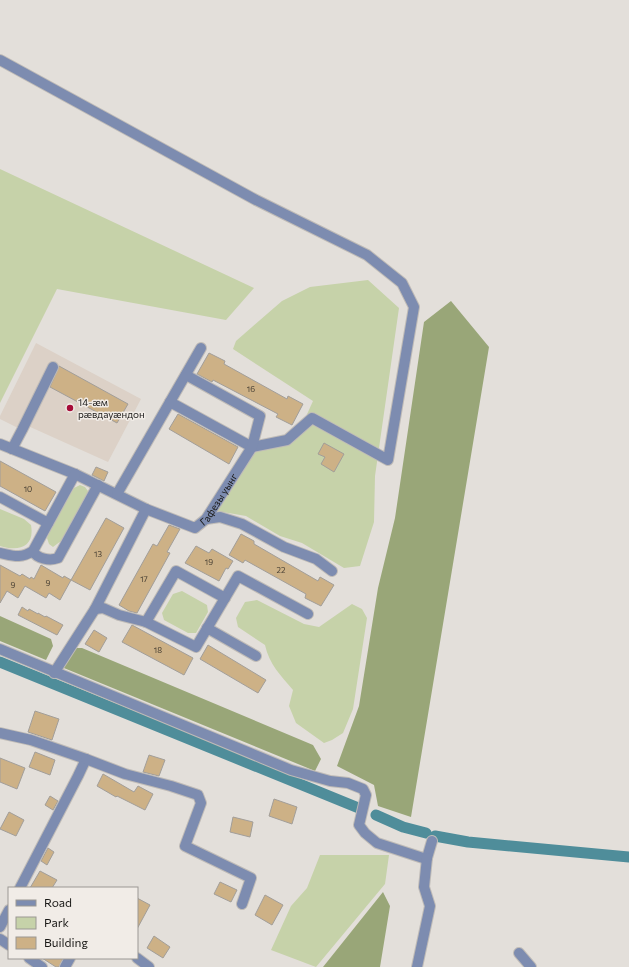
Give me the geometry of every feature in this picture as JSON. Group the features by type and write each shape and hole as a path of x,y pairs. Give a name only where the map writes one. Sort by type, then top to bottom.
{"street":[{"path":"0,60 256,200 367,255 402,283 414,307 388,460 312,418 286,440 252,447 170,402"},
{"path":"117,494 201,348"},
{"path":"12,449 53,367"},
{"name":"Гафезы уынг","path":"0,444 76,474 146,509 195,528 206,519 252,447 260,416 186,375"},
{"path":"0,553 12,556 24,556 33,551 76,474"},
{"path":"33,551 35,555 41,558 53,560 58,558 98,485"},
{"path":"0,497 48,523"},
{"path":"54,672 95,609 146,509"},
{"path":"206,519 220,517 242,524 284,547 316,559 332,571"},
{"path":"146,622 176,571 225,598"},
{"path":"95,609 103,608 120,615 146,622 196,647 238,576 308,614"},
{"path":"207,628 256,656"},
{"path":"0,649 291,770 330,781 348,783 363,789 366,794 359,825 365,833 377,842 427,858"},
{"path":"0,733 31,740 125,774 198,795 201,803 185,846 251,878 242,904"},
{"path":"21,887 86,759"},
{"path":"417,967 430,906 424,886 427,858 432,841"},
{"path":"0,927 8,912"},
{"path":"518,953 531,967"},
{"path":"30,959 42,967"},
{"path":"138,959 149,967"}],"shaded area":[{"name":"14-æм рӕвдауӕндон","path":"36,343 141,399 108,462 28,426 26,432 0,419 0,416"}],"green space":[{"path":"0,169 254,288 226,320 57,289 0,403"},
{"path":"368,280 399,308 375,476 374,522 360,566 344,568 302,543 280,536 246,516 217,511 243,458 299,432 313,401 233,349 236,341 282,301 310,287"},
{"path":"451,301 489,347 411,817 378,806 374,785 337,766 359,706 378,588 395,518 424,322"},
{"path":"80,485 85,487 88,491 86,496 61,541 53,547 49,544 47,538 52,525 74,488"},
{"path":"0,509 24,519 31,525 31,538 24,546 19,548 7,548 0,546"},
{"path":"182,591 207,605 208,612 196,633 188,633 164,620 162,613 173,594"},
{"path":"257,600 304,624 319,627 352,604 362,609 367,618 353,709 343,733 332,740 324,743 296,723 289,706 293,690 272,664 265,645 238,627 236,618 245,602"},
{"path":"0,616 51,639 53,646 46,660 0,641"},
{"path":"68,648 82,648 313,745 321,759 315,771 59,666"},
{"path":"320,855 389,855 385,884 316,967 271,950 291,906 307,888"},
{"path":"383,892 390,906 380,967 323,967"}],"building":[{"path":"209,353 225,361 224,364 287,399 288,396 303,404 292,425 276,417 278,414 213,380 212,382 197,374"},
{"path":"59,366 128,404 117,423 50,387"},
{"path":"178,414 238,447 229,464 169,429"},
{"path":"324,443 344,454 334,472 321,464 325,457 318,454"},
{"path":"0,461 56,492 45,511 0,486"},
{"path":"96,467 108,472 104,481 92,475"},
{"path":"106,518 124,528 90,590 71,580"},
{"path":"169,525 180,529 167,552 170,553 137,613 129,611 119,605 153,544 157,546"},
{"path":"241,534 254,541 254,544 318,581 320,577 334,585 321,606 305,598 306,594 245,560 243,563 229,555"},
{"path":"196,546 209,553 212,549 233,561 228,569 226,568 219,581 185,563"},
{"path":"0,565 20,576 22,574 30,579 31,577 34,579 41,565 63,578 64,576 71,580 60,600 49,593 46,598 25,586 18,598 7,591 0,603"},
{"path":"22,607 28,611 29,609 45,617 46,616 63,625 57,635 18,615"},
{"path":"132,625 193,658 184,675 122,642"},
{"path":"94,630 107,638 99,652 85,644"},
{"path":"208,645 266,680 258,693 200,659"},
{"path":"35,711 59,719 52,740 28,732"},
{"path":"35,752 55,760 50,775 29,767"},
{"path":"149,755 165,760 159,776 143,772"},
{"path":"0,758 25,768 17,789 0,782"},
{"path":"103,774 134,792 138,786 153,794 145,810 117,796 116,797 97,786"},
{"path":"50,796 58,801 53,810 45,805"},
{"path":"274,799 297,807 292,824 269,816"},
{"path":"9,812 24,820 16,836 0,829"},
{"path":"233,817 253,822 250,837 230,832"},
{"path":"48,848 54,852 47,865 41,861"},
{"path":"40,871 57,880 53,887 31,887"},
{"path":"220,882 237,890 231,902 214,894"},
{"path":"265,895 283,905 272,925 255,915"},
{"path":"138,899 150,905 138,927"},
{"path":"154,936 170,947 163,958 147,948"},
{"path":"44,959 63,959 59,967 56,967"}],"waterway":[{"path":"0,662 361,809"},
{"path":"376,815 403,827 426,833"},
{"path":"435,836 468,842 629,857"}],"place":[{"name":"14-æм рӕвдауӕндон","path":"70,408"}]}
